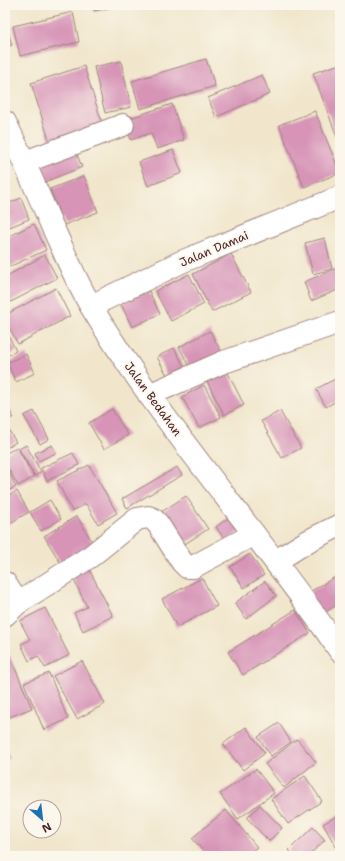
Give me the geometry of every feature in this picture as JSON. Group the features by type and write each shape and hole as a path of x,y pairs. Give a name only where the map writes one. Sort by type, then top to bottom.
{"street":[{"name":"Jalan Bedahan","path":"5,122 25,162 69,263 91,306 128,365 149,395 276,561 340,651"},
{"path":"25,162 123,125"},
{"name":"Jalan Damai","path":"91,306 181,262 340,197"},
{"path":"149,395 221,363 340,322"},
{"path":"5,583 11,609 91,556 137,519 148,517 153,519 187,567 193,567 254,534"},
{"path":"276,561 308,541 340,525"}],"building":[{"path":"93,5 118,5 118,6 94,11"},
{"path":"73,12 79,42 20,56 13,26"},
{"path":"5,27 7,27 12,45 5,47"},
{"path":"206,59 215,86 140,109 132,81"},
{"path":"121,61 131,107 105,113 94,67"},
{"path":"340,64 340,145 313,73"},
{"path":"84,66 103,126 50,143 31,83"},
{"path":"262,75 270,94 216,117 208,98"},
{"path":"172,104 184,140 157,149 151,133 131,140 124,120"},
{"path":"315,111 340,173 304,187 279,125"},
{"path":"73,145 82,167 42,183 33,162"},
{"path":"173,150 182,173 148,186 139,162"},
{"path":"84,176 98,212 64,225 50,189"},
{"path":"21,198 29,219 5,229 5,205"},
{"path":"34,224 46,250 9,267 5,258 5,238"},
{"path":"325,238 332,269 313,274 305,243"},
{"path":"231,254 251,292 212,312 193,274"},
{"path":"45,255 57,278 5,305 5,277"},
{"path":"340,267 340,289 311,301 304,282"},
{"path":"189,274 204,304 171,321 155,291"},
{"path":"56,288 70,316 18,344 5,320 5,315"},
{"path":"149,291 160,314 132,327 121,304"},
{"path":"210,331 222,353 191,370 179,347"},
{"path":"7,332 16,351 5,357 5,333"},
{"path":"174,348 184,366 167,375 157,357"},
{"path":"26,354 35,373 16,382 7,363"},
{"path":"227,371 244,405 224,415 207,381"},
{"path":"339,377 340,399 326,407 316,389"},
{"path":"204,385 221,417 199,428 182,397"},
{"path":"5,403 13,417 5,422"},
{"path":"112,409 128,435 104,449 89,423"},
{"path":"34,411 49,439 40,444 24,416"},
{"path":"280,411 301,448 282,458 261,421"},
{"path":"8,429 16,442 5,449 5,430"},
{"path":"26,445 41,472 35,476 19,449"},
{"path":"52,445 56,453 38,461 35,453"},
{"path":"17,447 34,477 18,486 5,463 5,454"},
{"path":"73,453 79,465 47,481 41,468"},
{"path":"5,465 16,487 5,492"},
{"path":"89,465 117,513 98,524 86,504 72,511 57,481"},
{"path":"177,467 182,475 127,508 122,499"},
{"path":"17,491 29,512 5,526 5,498"},
{"path":"186,496 208,529 177,549 155,516"},
{"path":"50,500 61,519 41,531 30,512"},
{"path":"233,514 244,528 226,541 216,527"},
{"path":"77,516 95,547 63,567 44,536"},
{"path":"250,554 264,575 244,588 230,567"},
{"path":"88,567 113,616 83,631 74,613 87,607 72,576"},
{"path":"340,574 340,603 321,615 308,593"},
{"path":"202,578 217,606 177,627 162,599"},
{"path":"265,581 276,596 246,619 235,603"},
{"path":"45,608 69,655 45,668 38,656 29,661 21,644 30,640 20,621"},
{"path":"295,610 310,633 243,675 228,652"},
{"path":"5,645 32,708 7,718 5,713"},
{"path":"82,661 105,704 77,719 53,676"},
{"path":"49,673 68,719 44,730 24,683"},
{"path":"279,723 291,742 271,756 258,737"},
{"path":"246,727 265,753 243,770 223,744"},
{"path":"297,739 316,762 284,788 265,764"},
{"path":"5,751 10,758 5,761"},
{"path":"256,769 274,793 238,819 220,794"},
{"path":"305,776 322,801 288,824 271,799"},
{"path":"260,805 282,828 269,841 247,818"},
{"path":"226,810 257,847 246,856 207,856 192,838"},
{"path":"340,814 340,845 336,847 323,824"},
{"path":"313,827 325,840 308,856 294,856 289,850"}]}
